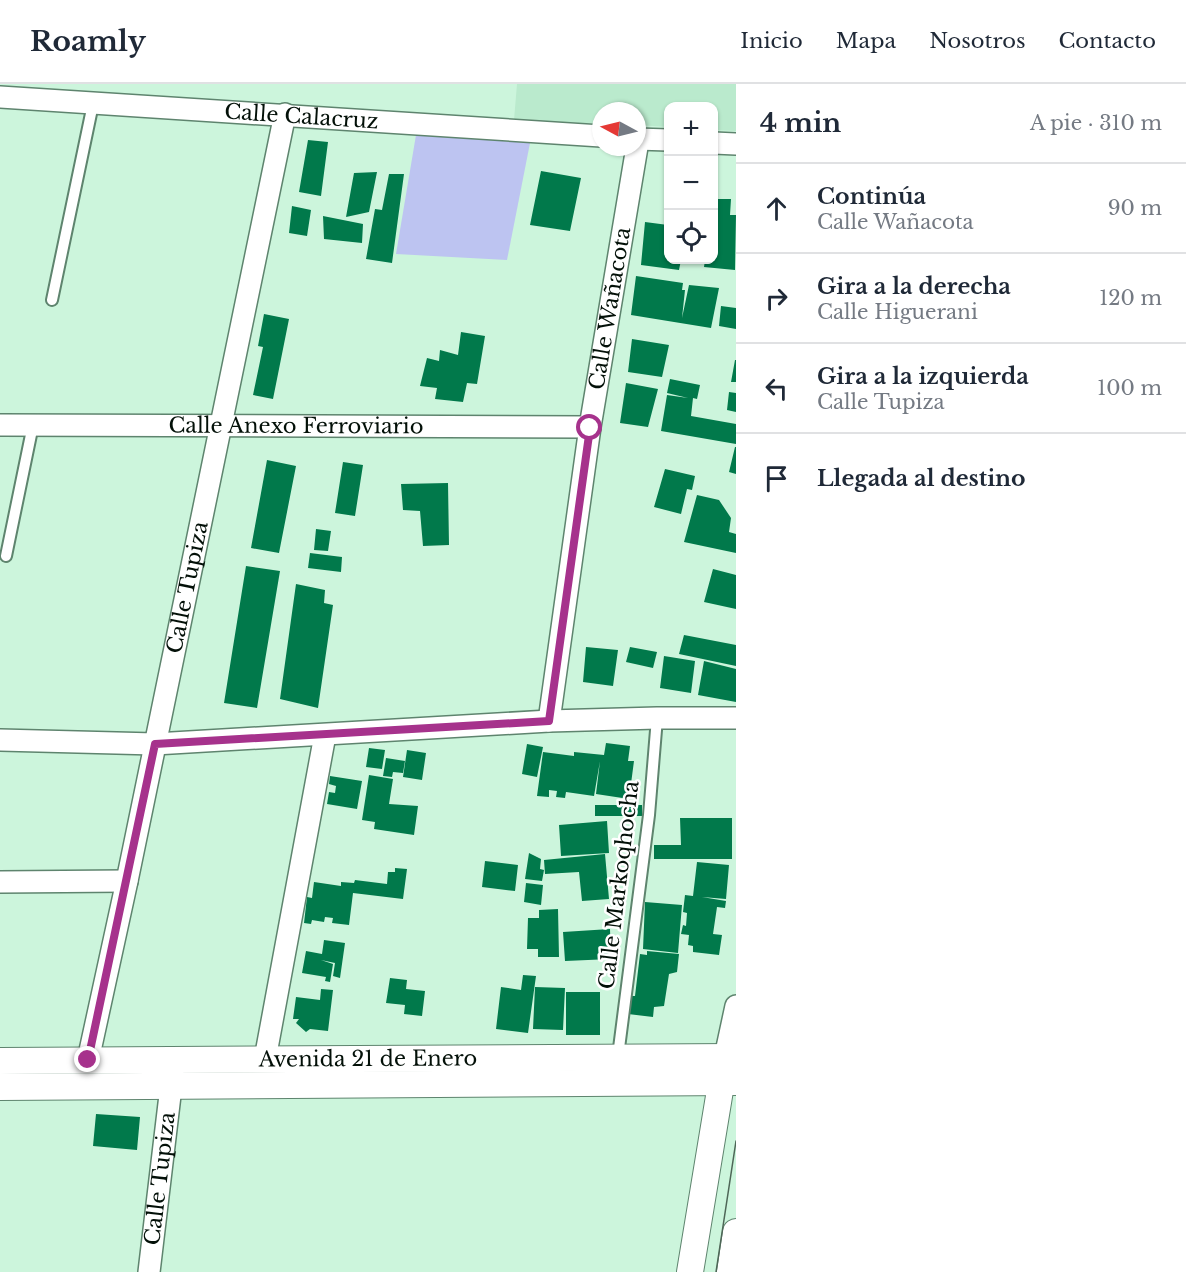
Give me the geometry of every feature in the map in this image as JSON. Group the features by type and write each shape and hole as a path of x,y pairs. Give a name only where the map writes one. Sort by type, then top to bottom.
{"street":[{"name":"Calle Calacruz","path":"0,97 592,135"},
{"name":"Calle Tupiza","path":"88,1060 222,426 285,114"},
{"path":"646,142 664,141"},
{"path":"718,143 736,144"},
{"name":"Calle Wañacota","path":"549,721 590,428 635,156"},
{"name":"Calle Anexo Ferroviario","path":"0,425 590,428"},
{"path":"0,740 155,744 549,721 736,718"},
{"path":"265,1059 325,735"},
{"path":"0,882 127,881"},
{"path":"690,1272 729,1082 736,1006"},
{"name":"Avenida 21 de Enero","path":"0,1087 173,1073 265,1059 731,1057"},
{"name":"Avenida 21 de Enero","path":"0,1061 88,1060 173,1073 729,1082"},
{"name":"Calle Tupiza","path":"149,1272 173,1073"},
{"path":"730,1272 736,1232"}],"lane":[{"path":"52,300 93,104"},
{"path":"6,556 33,425"},
{"name":"Calle Markoqhocha","path":"618,1056 649,815 657,718"}],"shaded area":[{"path":"517,84 736,84 736,131 718,130 718,102 664,102 664,127 646,126 646,102 592,102 592,124 514,120"},
{"path":"416,135 530,143 507,260 396,254"}],"building":[{"path":"308,140 328,142 321,196 299,192"},
{"path":"541,171 581,178 570,231 530,225"},
{"path":"377,172 369,212 346,217 354,173"},
{"path":"389,174 404,174 392,263 366,259 375,209 382,210"},
{"path":"718,199 731,199 730,215 736,215 735,270 704,267 704,264 718,264"},
{"path":"292,206 311,210 307,236 289,233"},
{"path":"323,216 363,224 362,243 324,239"},
{"path":"645,222 664,224 664,264 680,264 679,270 641,265"},
{"path":"636,276 683,283 682,290 685,290 682,318 689,285 719,288 711,328 631,315"},
{"path":"721,306 736,308 736,329 719,326"},
{"path":"264,314 289,319 273,399 253,395 263,347 258,346"},
{"path":"461,332 485,336 477,384 467,383 463,402 435,399 437,388 420,386 427,358 439,361 440,350 458,355"},
{"path":"632,339 669,345 662,377 628,372"},
{"path":"735,360 736,382 731,382"},
{"path":"670,379 700,385 697,399 693,398 691,416 736,424 736,444 661,431 667,395 688,398 667,393"},
{"path":"626,383 658,389 648,427 620,423"},
{"path":"729,392 736,393 736,412 727,410"},
{"path":"736,447 736,474 729,472"},
{"path":"267,460 296,466 279,553 251,548"},
{"path":"343,462 363,465 355,516 335,513"},
{"path":"665,469 695,476 692,490 687,489 681,514 654,507"},
{"path":"448,483 449,545 423,546 420,511 403,510 401,484"},
{"path":"697,495 719,500 731,518 729,532 736,534 736,553 684,542"},
{"path":"316,529 331,531 328,551 314,550"},
{"path":"310,553 342,557 341,572 308,568"},
{"path":"246,566 280,571 257,708 224,703"},
{"path":"713,569 736,575 736,609 704,602"},
{"path":"296,584 325,590 324,603 333,605 318,708 280,699"},
{"path":"684,635 736,645 736,666 679,654"},
{"path":"586,647 618,650 613,686 583,682"},
{"path":"630,647 657,652 653,668 626,662"},
{"path":"664,656 695,661 691,693 660,688"},
{"path":"704,661 736,669 736,702 698,695"},
{"path":"606,743 630,746 628,761 634,761 629,799 596,794 600,761 594,796 566,792 565,798 556,797 557,791 549,790 549,797 537,796 543,752 574,756 574,752 604,755"},
{"path":"527,744 543,747 537,777 522,774"},
{"path":"369,748 385,750 382,769 366,767"},
{"path":"407,750 426,753 422,780 403,777"},
{"path":"386,758 405,761 403,773 393,772 392,777 383,776"},
{"path":"369,775 393,779 389,804 418,806 414,835 374,829 375,822 362,820"},
{"path":"330,776 362,781 357,809 327,804 329,792 335,793 336,786 329,784"},
{"path":"595,805 642,805 642,816 595,816"},
{"path":"680,818 732,818 732,859 654,859 654,845 681,845"},
{"path":"607,821 609,853 561,856 559,825"},
{"path":"529,853 541,859 540,869 544,870 542,881 525,879"},
{"path":"605,854 609,899 582,901 579,872 545,874 544,860"},
{"path":"485,861 518,865 515,891 482,887"},
{"path":"697,862 729,865 726,899 702,897 726,901 725,908 717,907 713,934 722,935 719,955 693,952 693,946 688,945 689,935 681,934 683,925 686,926 687,913 683,912 685,895 693,896"},
{"path":"395,868 407,869 403,899 353,893 349,925 332,923 333,918 325,917 324,922 312,920 311,924 304,923 307,897 312,898 314,882 341,886 341,882 354,883 355,880 387,884 388,872 395,872"},
{"path":"526,883 543,885 541,905 524,902"},
{"path":"645,902 682,905 678,953 643,949"},
{"path":"558,909 559,957 538,957 538,949 527,949 528,918 539,918 539,910"},
{"path":"610,929 611,959 565,961 563,932"},
{"path":"324,940 345,943 340,978 333,976 335,963 321,960 333,964 330,982 325,981 326,977 302,973 306,951 322,954"},
{"path":"647,951 679,954 677,972 669,974 664,1006 654,1007 653,1017 628,1014 630,996 635,996 640,954 647,955"},
{"path":"523,975 536,976 528,1033 496,1029 501,987 521,990"},
{"path":"390,978 407,980 406,989 425,991 422,1016 404,1014 405,1005 386,1003"},
{"path":"535,987 565,988 563,1030 533,1029"},
{"path":"321,989 333,990 328,1031 310,1029 306,1032 296,1023 299,1019 293,1019 296,997 320,1000"},
{"path":"566,992 600,992 600,1035 566,1035"},
{"path":"96,1114 140,1117 137,1150 93,1146"}],"tram line":[{"path":"716,1272 736,1141"}],"route":[{"path":"88,1060 155,744 549,721 590,428"}]}
